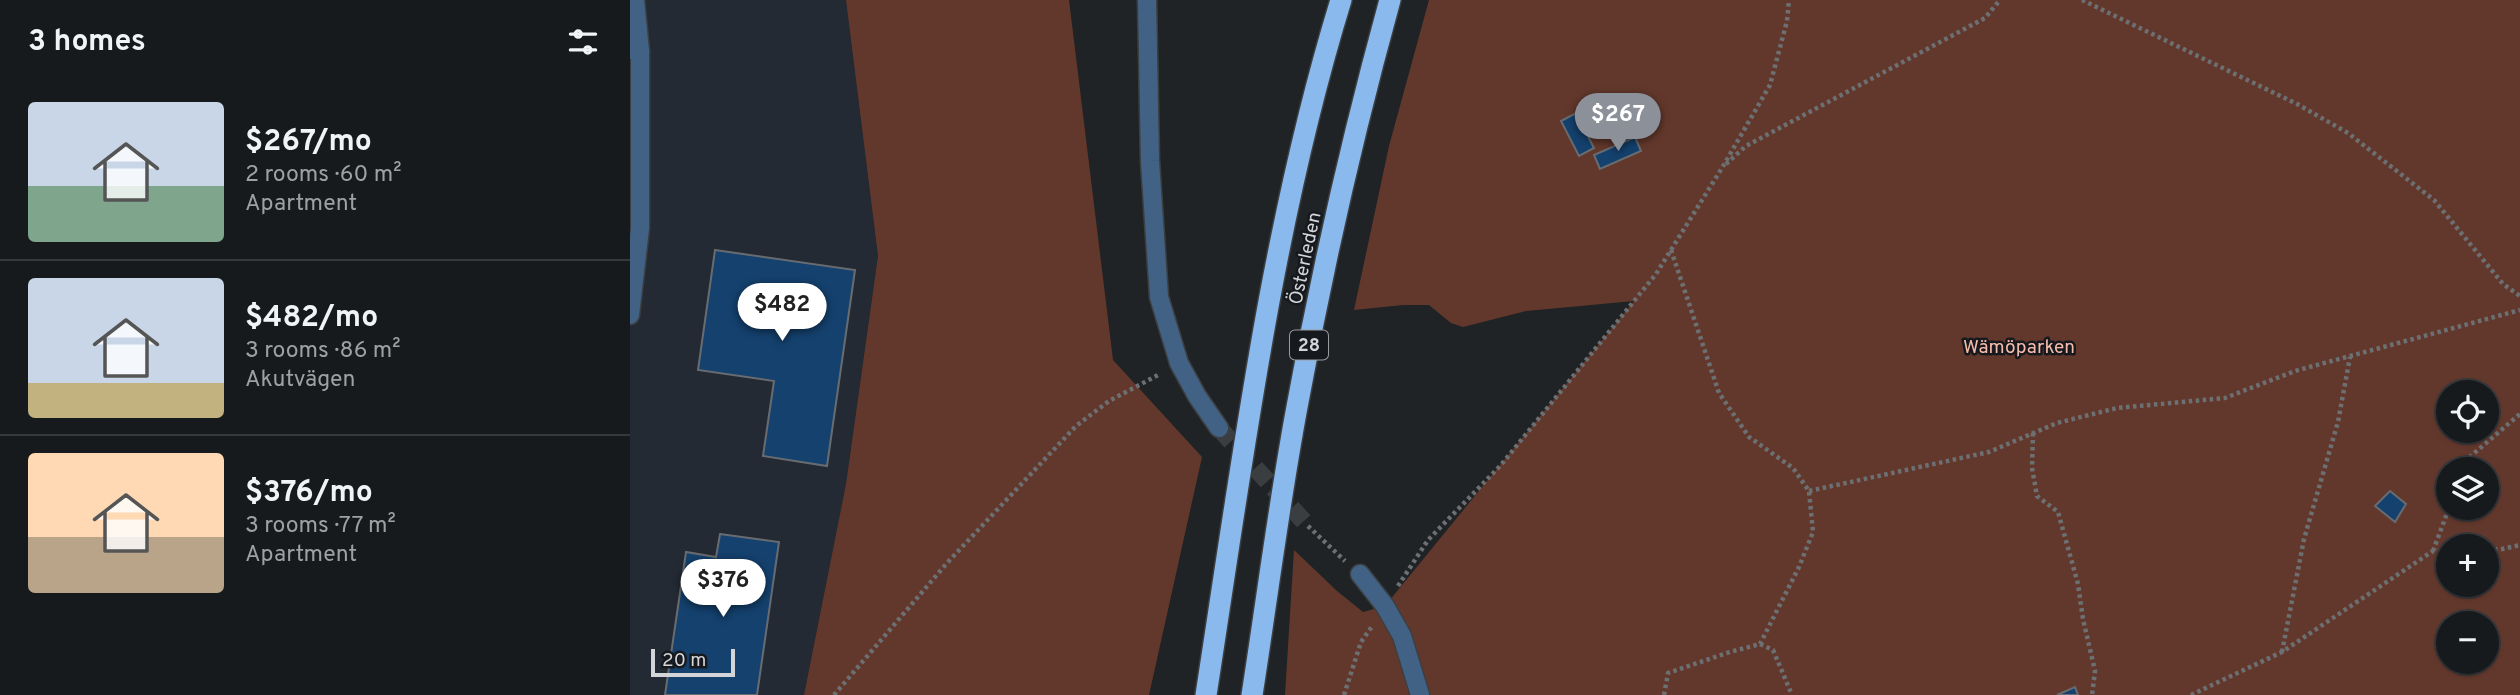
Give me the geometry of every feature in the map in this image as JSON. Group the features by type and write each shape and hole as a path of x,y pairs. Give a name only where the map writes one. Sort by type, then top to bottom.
{"highway":[{"name":"Österleden","path":"1206,695 1252,399 1277,267 1303,145 1341,0"},
{"name":"Österleden","path":"1252,695 1296,410 1317,304 1349,156 1390,0"}],"street":[{"path":"630,315 640,228 635,0"},
{"path":"1148,9 1150,161 1159,297 1179,363 1219,428"},
{"path":"1360,574 1385,606 1402,636 1420,695"}],"path":[{"path":"1344,695 1361,642 1428,540 1501,465 1656,274 1770,85 1787,20 1789,0"},
{"path":"1722,168 1746,146 1985,18 2000,0"},
{"path":"2082,0 2297,104 2348,133 2434,200 2503,284 2520,296"},
{"path":"1671,250 1719,393 1749,437 1793,468 1809,491 1813,532 1799,567 1760,644"},
{"path":"1809,491 1989,452 2057,423 2117,408 2225,398 2295,371 2520,310"},
{"path":"2281,652 2304,539 2338,422 2350,356"},
{"path":"834,695 947,563 1076,426 1109,401 1179,363"},
{"path":"2470,457 2520,414"},
{"path":"2033,433 2032,468 2037,496 2058,512 2078,584 2082,619 2095,671 2092,695"},
{"path":"2190,695 2281,652 2433,551 2445,520"},
{"path":"1308,526 1360,574"},
{"path":"2499,548 2520,545"},
{"path":"1664,695 1668,673 1760,644 1773,650 1792,695"}],"shaded area":[{"path":"630,0 846,0 878,256 846,484 804,695 630,695"}],"green space":[{"path":"846,0 1069,0 1113,360 1202,457 1149,695 804,695 846,484 878,256"},
{"name":"Wämöparken","path":"1429,0 2520,0 2520,695 1285,695 1294,550 1363,612 1385,606 1634,301 1526,311 1463,327 1451,323 1429,305 1354,310 1389,146"}],"building":[{"path":"1576,113 1594,148 1579,156 1561,121"},
{"path":"1635,137 1641,151 1600,169 1594,155"},
{"path":"715,250 855,270 827,466 763,456 774,381 698,370"},
{"path":"2390,491 2406,504 2395,522 2375,506"},
{"path":"720,534 779,542 757,695 665,695 686,552 716,557"},
{"path":"2075,687 2078,695 2057,695"}],"tunnel":[{"path":"1219,428 1308,526"}]}
